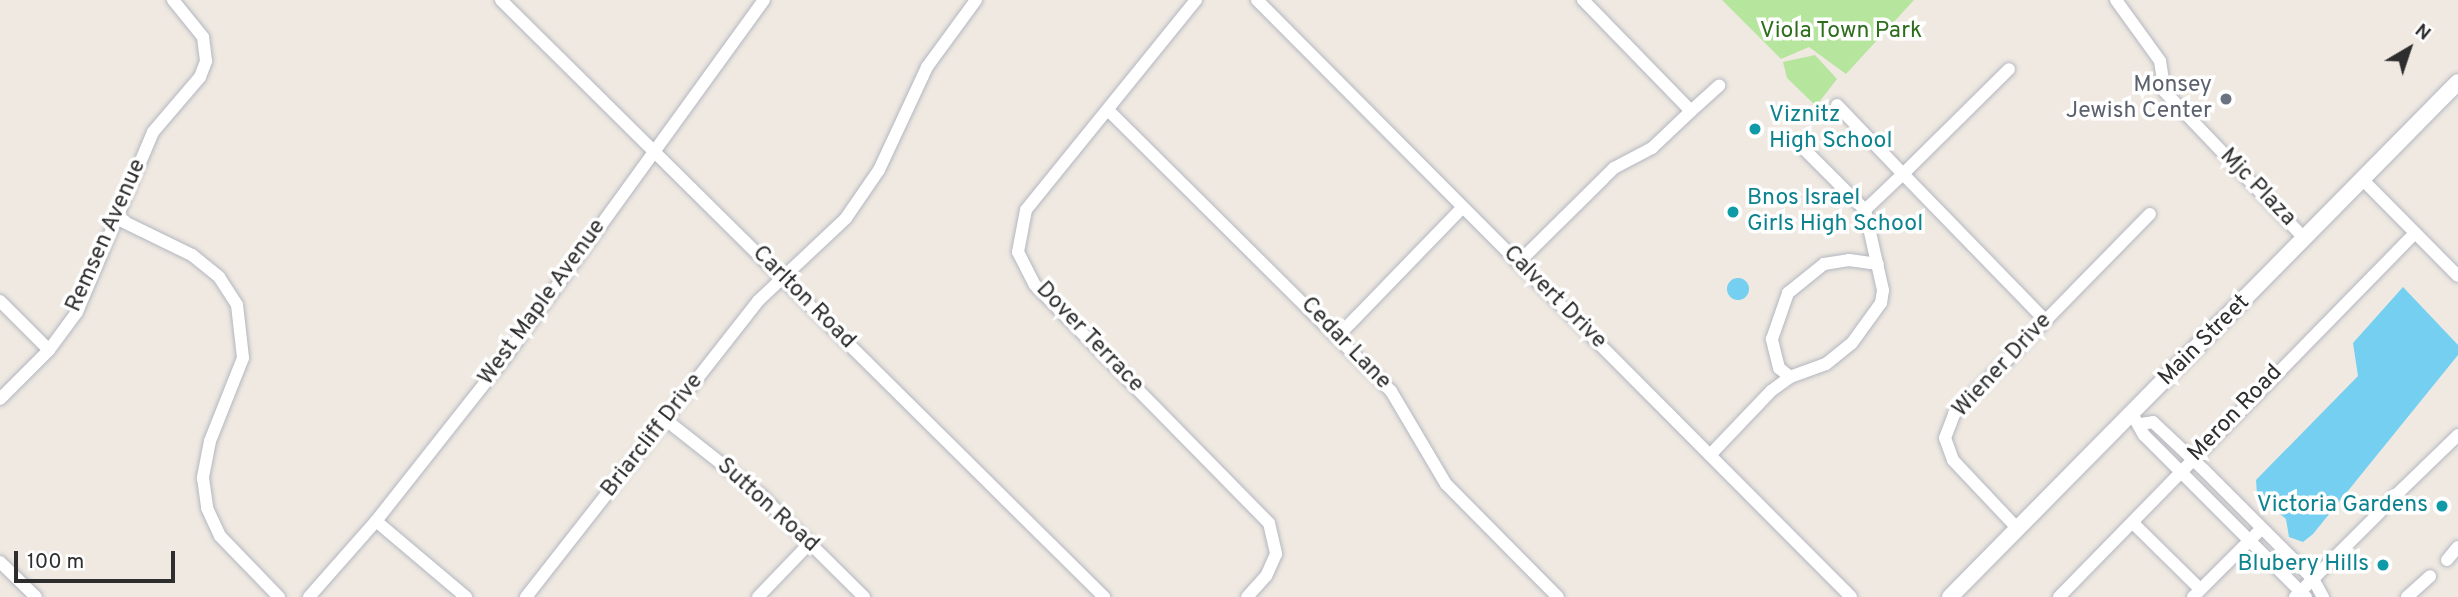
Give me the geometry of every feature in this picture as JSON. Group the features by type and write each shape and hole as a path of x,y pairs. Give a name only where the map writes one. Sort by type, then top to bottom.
{"main road":[{"name":"Main Street","path":"1950,597 2017,528 2136,420 2305,239 2458,82"}],"street":[{"name":"Remsen Avenue","path":"0,399 49,350 77,312 153,132 193,86 206,61 196,24 173,0"},
{"name":"Carlton Road","path":"501,0 1104,597"},
{"name":"West Maple Avenue","path":"309,597 376,521 507,355 653,149 764,0"},
{"name":"Briarcliff Drive","path":"526,597 758,301 846,218 879,170 927,67 976,0"},
{"name":"Dover Terrace","path":"1196,0 1026,210 1018,252 1035,285 1269,523 1276,554 1266,576 1247,597"},
{"name":"Calvert Drive","path":"1256,0 1851,597"},
{"path":"1583,0 1691,111"},
{"name":"Mjc Plaza","path":"2116,0 2160,61 2165,92 2305,239"},
{"path":"1865,210 2009,69"},
{"path":"1518,263 1614,169 1652,148 1719,86"},
{"path":"1837,106 2045,320"},
{"name":"Cedar Lane","path":"1108,110 1391,391 1446,484 1558,597"},
{"path":"1710,455 1790,377 1826,364 1874,318 1883,290 1865,210 1806,151"},
{"path":"2362,180 2458,276"},
{"path":"1338,336 1462,208"},
{"name":"Wiener Drive","path":"2017,528 1953,460 1945,438 1954,414 2150,214"},
{"path":"116,218 192,255 219,277 237,305 243,358 210,441 203,478 207,508 220,536 279,597"},
{"name":"Meron Road","path":"2059,597 2133,523 2192,458 2415,233"},
{"path":"1790,377 1779,368 1772,339 1788,292 1824,264 1849,260 1878,264"},
{"path":"0,301 49,350"},
{"name":"Sutton Road","path":"666,420 761,495 864,597"},
{"path":"2136,420 2153,422 2192,458 2313,579 2323,597"},
{"path":"2136,420 2144,435 2251,539 2301,594 2380,512"},
{"path":"2392,499 2455,443"},
{"path":"376,521 466,597"},
{"path":"2133,523 2197,593 2262,527"},
{"path":"758,597 810,543"},
{"path":"2447,560 2458,547"},
{"path":"0,562 36,597"},
{"path":"2407,597 2430,576"}],"green space":[{"name":"Viola Town Park","path":"1722,0 1914,0 1846,74 1809,47 1781,59"},
{"path":"1815,55 1837,79 1816,106 1787,78 1783,62"}],"water":[{"path":"1738,278 1746,281 1749,289 1746,297 1738,300 1730,297 1727,289 1730,281"},
{"path":"2403,287 2458,345 2458,355 2313,534 2303,542 2289,537 2286,519 2257,494 2256,480 2358,376 2353,343"}],"place":[{"name":"Monsey Jewish Center","path":"2226,99"},
{"name":"Viznitz High School","path":"1755,129"},
{"name":"Bnos Israel Girls High School","path":"1733,212"},
{"name":"Victoria Gardens","path":"2442,506"},
{"name":"Blubery Hills","path":"2383,565"}]}
